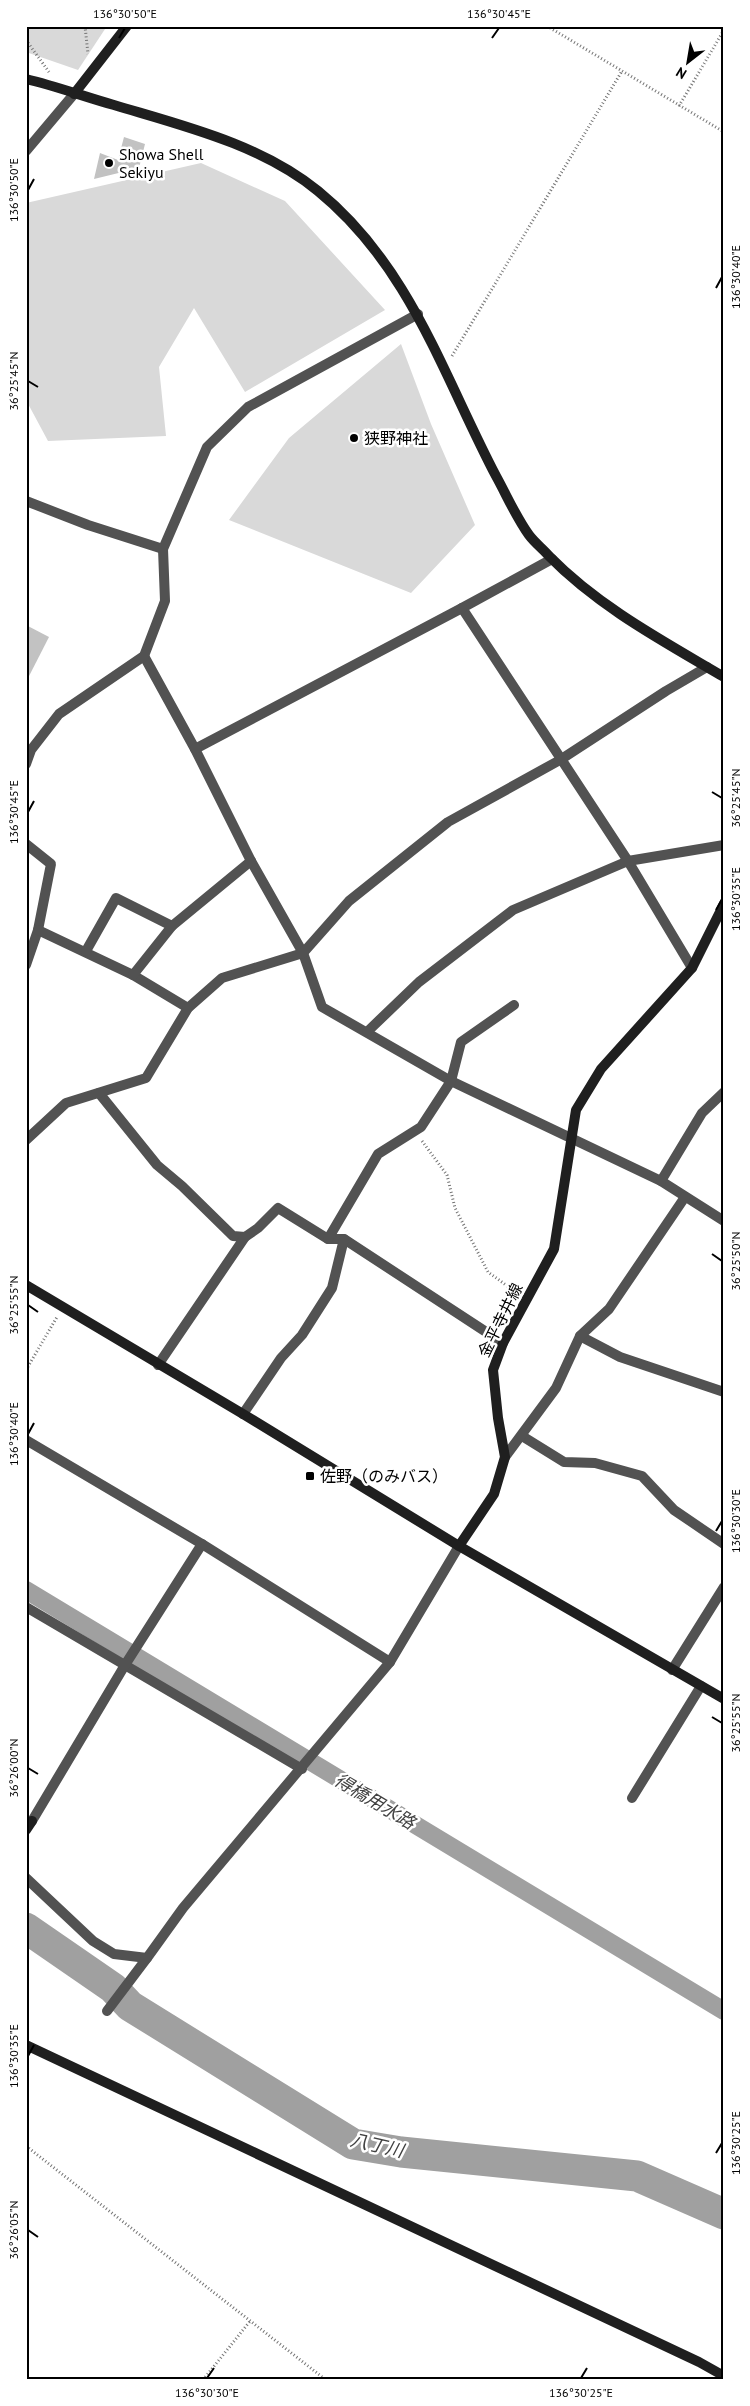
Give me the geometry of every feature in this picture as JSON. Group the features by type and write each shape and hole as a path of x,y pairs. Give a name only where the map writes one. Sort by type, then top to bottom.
{"street":[{"path":"26,151 74,94 127,26"},
{"path":"26,78 208,133 279,165 318,191 377,252 418,314 445,368 472,430 514,510 530,536 552,559 602,603 724,677"},
{"path":"26,764 31,750 59,714 144,656 166,602 163,549 207,447 248,407 418,314"},
{"path":"26,501 88,525 163,549"},
{"path":"195,749 552,559"},
{"path":"462,608 628,861 692,968"},
{"path":"144,656 195,749 251,861 303,953 322,1007 451,1081 661,1181 724,1221"},
{"path":"26,1140 66,1104 146,1078 188,1008 222,978 303,953 349,901 448,822 560,760 666,691 707,667"},
{"path":"26,844 51,864 38,930 26,965"},
{"path":"367,1032 419,982 513,910 628,861 724,845"},
{"path":"133,975 172,926 251,861"},
{"path":"86,952 116,898 172,926"},
{"name":"金平寺井線","path":"459,1546 494,1494 505,1456 498,1418 493,1370 503,1343 554,1249 576,1110 601,1069 692,968 724,904"},
{"path":"38,930 133,975 188,1008"},
{"path":"328,1239 378,1154 421,1127 451,1081 461,1042 514,1005"},
{"path":"661,1181 702,1113 724,1092"},
{"path":"100,1093 157,1165 182,1186 233,1236 245,1237"},
{"path":"505,1456 522,1436 556,1388 580,1336 609,1310 685,1197"},
{"path":"158,1365 245,1237 258,1228 278,1208 328,1239 344,1238 503,1343"},
{"path":"243,1414 281,1358 302,1335 332,1288 344,1238"},
{"path":"26,1285 243,1414 459,1546 724,1699"},
{"path":"580,1336 620,1358 724,1392"},
{"path":"522,1436 564,1462 595,1463 642,1476 674,1510 724,1544"},
{"path":"26,1440 202,1544 390,1662"},
{"path":"26,1830 127,1662 202,1544"},
{"path":"107,2011 183,1908 390,1662 459,1546"},
{"path":"672,1670 724,1587"},
{"path":"26,1607 306,1763"},
{"path":"632,1798 701,1686"},
{"path":"26,1878 93,1941 114,1954 147,1958"},
{"path":"26,2045 699,2362 724,2376"}],"path":[{"path":"85,26 90,74"},
{"path":"547,26 724,132"},
{"path":"679,106 724,30"},
{"path":"26,40 59,87"},
{"path":"445,368 622,71"},
{"path":"414,1130 447,1175 455,1208 488,1272 526,1300"},
{"path":"26,1370 63,1308"},
{"path":"26,2146 326,2380"},
{"path":"202,2380 251,2320"}],"shaded area":[{"path":"26,26 107,26 78,70 26,52"},
{"path":"201,163 285,201 385,310 245,392 194,308 159,367 166,436 48,441 26,400 26,203"},
{"path":"401,344 431,424 475,525 411,593 229,520 289,438"}],"building":[{"path":"124,137 145,144 139,168 94,179 100,153 118,160"},
{"path":"26,625 49,637 26,682"}],"waterway":[{"name":"得橋用水路","path":"26,1590 724,2011"},
{"name":"八丁川","path":"26,1928 113,1988 130,2006 353,2144 401,2152 637,2176 724,2214"}],"place":[{"name":"Showa Shell Sekiyu","path":"109,163"},
{"name":"狭野神社","path":"354,438"},
{"name":"佐野（のみバス）","path":"310,1476"}]}
